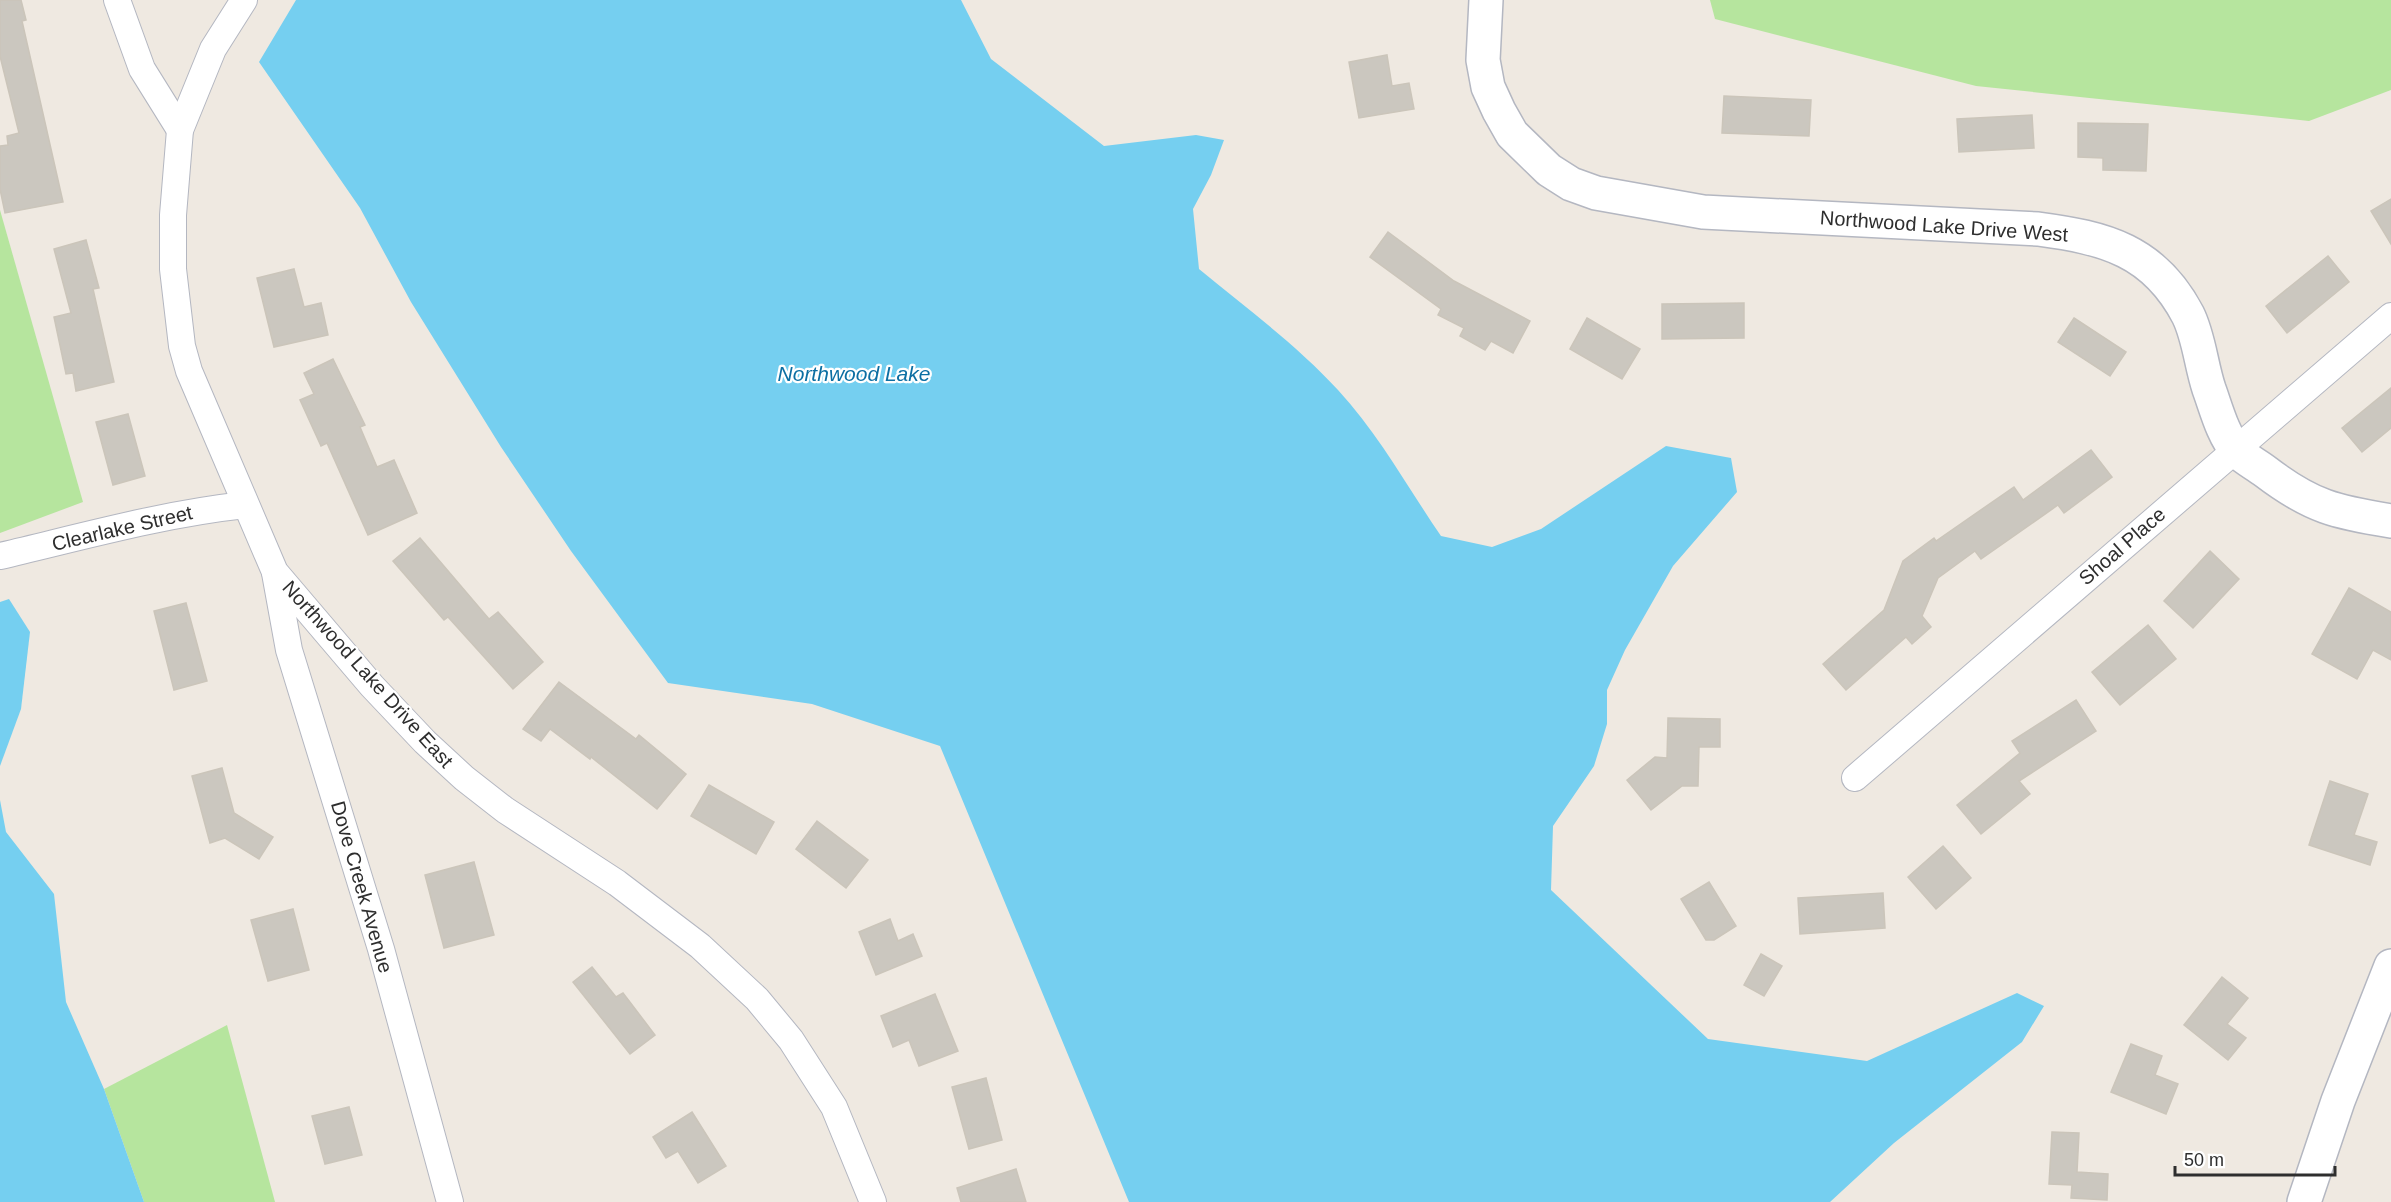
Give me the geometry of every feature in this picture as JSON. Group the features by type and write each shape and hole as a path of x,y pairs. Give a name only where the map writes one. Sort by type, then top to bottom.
{"street":[{"path":"117,0 142,69 180,130"},
{"name":"Northwood Lake Drive East","path":"244,0 213,49 180,130 173,215 173,269 182,346 198,397 275,572 372,686 425,742 464,778 505,810 617,883 700,946 757,999 790,1040 834,1107 873,1202"},
{"name":"Northwood Lake Drive West","path":"1486,0 1484,60 1488,87 1498,111 1512,134 1549,170 1571,184 1596,193 1703,212 2038,229 2090,236 2137,256 2158,273 2188,315 2219,417 2236,450 2293,492 2315,504 2340,513 2391,521"},
{"name":"Shoal Place","path":"1855,778 2391,316"},
{"name":"Clearlake Street","path":"0,556 205,509 245,505"},
{"name":"Dove Creek Avenue","path":"275,572 289,650 378,938 450,1202"},
{"path":"2304,1202 2334,1111 2391,966"}],"green space":[{"path":"1710,0 2391,0 2391,90 2309,121 1976,86 1715,19"},
{"path":"0,210 83,502 0,533"},
{"path":"227,1025 275,1202 144,1202 104,1089"}],"water":[{"name":"Northwood Lake","path":"296,0 961,0 991,59 1104,146 1196,135 1224,140 1211,175 1193,209 1199,269 1288,342 1338,390 1379,442 1441,536 1492,547 1541,529 1666,446 1731,458 1737,492 1673,566 1625,650 1607,690 1607,724 1594,766 1553,826 1551,890 1708,1039 1867,1061 2017,993 2044,1006 2022,1042 1894,1143 1830,1202 1129,1202 940,746 812,704 668,683 571,551 501,447 411,302 360,208 259,62"},
{"path":"9,599 30,632 21,709 0,766 0,602"},
{"path":"0,800 6,832 54,894 66,1002 104,1089 144,1202 0,1202"}],"building":[{"path":"0,0 21,0 26,20 22,21 63,202 5,213 0,189 0,146 8,145 7,136 19,133 0,56"},
{"path":"1387,55 1392,86 1409,83 1414,109 1359,118 1349,62"},
{"path":"1724,96 1811,100 1809,136 1722,133"},
{"path":"2032,115 2034,148 1959,152 1957,119"},
{"path":"2078,123 2148,124 2146,171 2103,170 2103,158 2078,157"},
{"path":"2391,199 2391,244 2371,211"},
{"path":"1388,232 1454,281 1530,321 1513,353 1491,341 1485,350 1460,336 1464,328 1438,315 1441,309 1370,257"},
{"path":"86,240 99,288 93,289 114,382 76,391 73,373 66,374 54,317 71,313 54,249"},
{"path":"2328,256 2349,282 2287,333 2266,306"},
{"path":"294,269 304,307 321,303 328,335 274,347 257,278"},
{"path":"1744,303 1744,338 1662,339 1662,304"},
{"path":"1587,318 1640,349 1622,379 1570,349"},
{"path":"2074,318 2126,352 2110,376 2058,342"},
{"path":"333,359 365,425 360,427 377,467 394,460 417,513 368,535 327,443 321,446 300,400 314,394 304,373"},
{"path":"2391,388 2391,428 2362,452 2342,428"},
{"path":"128,414 145,476 113,485 96,422"},
{"path":"2091,450 2112,477 2064,513 2058,505 1981,559 1975,551 1938,578 1922,616 1931,627 1912,644 1906,637 1846,690 1823,664 1884,610 1903,561 1934,538 1936,541 2014,487 2023,500"},
{"path":"420,538 489,619 498,612 543,662 513,689 448,617 444,620 393,561"},
{"path":"2210,551 2239,579 2193,628 2164,601"},
{"path":"2349,588 2391,612 2391,660 2373,650 2357,679 2312,654"},
{"path":"186,603 207,681 174,690 154,611"},
{"path":"2148,625 2176,659 2120,705 2092,672"},
{"path":"559,682 636,739 639,735 686,774 657,809 591,757 590,759 550,729 541,741 523,729"},
{"path":"2076,700 2096,731 2019,781 2030,794 1981,834 1957,805 2020,753 2012,741"},
{"path":"1668,718 1720,719 1720,747 1699,747 1698,786 1682,786 1651,810 1627,780 1655,757 1667,758"},
{"path":"222,768 234,813 273,837 259,859 225,838 210,843 192,776"},
{"path":"2330,781 2368,794 2354,835 2377,842 2370,865 2309,845"},
{"path":"709,785 774,822 756,854 691,816"},
{"path":"817,821 868,860 846,888 796,849"},
{"path":"1943,846 1971,878 1936,909 1908,877"},
{"path":"474,862 494,935 444,948 425,875"},
{"path":"1709,882 1736,926 1714,940 1706,940 1681,899"},
{"path":"1883,893 1885,928 1800,934 1798,898"},
{"path":"293,909 309,970 268,981 251,920"},
{"path":"890,919 898,941 913,934 922,956 876,975 859,932"},
{"path":"1761,954 1782,966 1764,996 1744,985"},
{"path":"592,967 616,997 623,993 655,1035 630,1054 573,982"},
{"path":"2222,977 2248,998 2227,1024 2246,1038 2228,1060 2184,1025"},
{"path":"935,994 958,1051 919,1066 909,1040 893,1047 881,1016"},
{"path":"2131,1044 2162,1056 2155,1075 2178,1084 2166,1114 2111,1092"},
{"path":"986,1078 1002,1140 969,1149 952,1087"},
{"path":"349,1107 362,1155 325,1164 312,1116"},
{"path":"692,1112 726,1166 698,1183 678,1151 666,1158 653,1137"},
{"path":"2052,1132 2079,1133 2077,1172 2108,1174 2107,1200 2071,1198 2072,1185 2049,1184"},
{"path":"1016,1169 1026,1202 961,1202 957,1188"}]}
